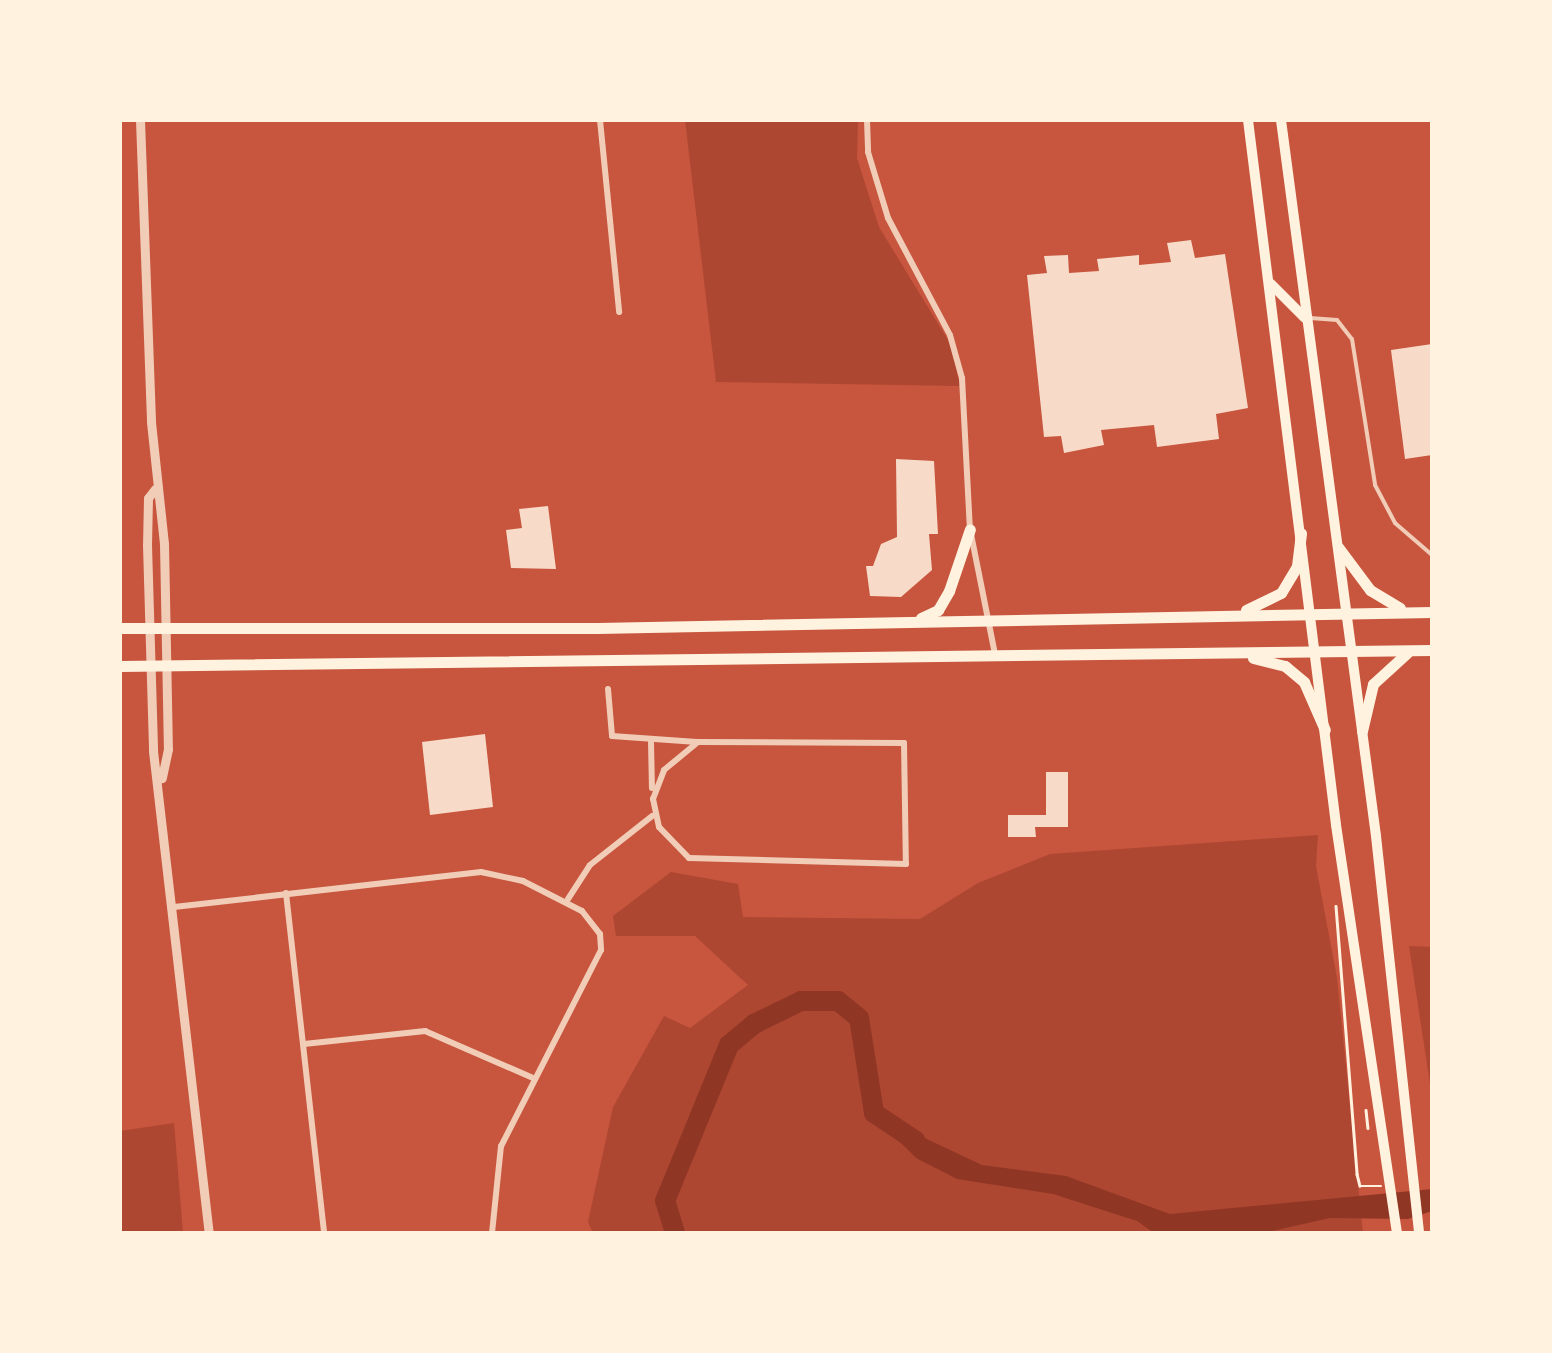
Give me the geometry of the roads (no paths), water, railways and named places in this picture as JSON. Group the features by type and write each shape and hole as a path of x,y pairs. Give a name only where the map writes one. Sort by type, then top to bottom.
{"main road":[{"path":"1248,120 1325,730 1397,1233"},
{"path":"1280,120 1362,731 1420,1233"},
{"path":"1268,279 1281,300 1305,318"},
{"path":"917,620 938,610 949,592 970,529"},
{"path":"1227,614 1281,594 1296,566 1301,533"},
{"path":"1338,546 1370,590 1414,612"},
{"path":"120,628 1432,612"},
{"path":"120,666 1432,650"},
{"path":"1362,731 1380,673 1410,651"},
{"path":"1234,654 1294,672 1325,730"}],"street":[{"path":"140,120 155,489 161,500 166,628 168,749 161,785"},
{"path":"600,120 619,312"},
{"path":"867,120 868,152 888,218 950,335 962,378 970,529 995,654"},
{"path":"155,489 148,498 150,667 208,1233"},
{"path":"608,689 612,736 651,742 904,743 906,864 709,863 676,850 652,816 651,742"},
{"path":"653,799 664,770 698,742"},
{"path":"568,899 590,865 652,816"},
{"path":"174,907 480,872 568,899 595,925 601,950 531,1078 501,1146 492,1233"},
{"path":"286,893 324,1233"},
{"path":"304,1044 424,1030 531,1078"}],"lane":[{"path":"1305,318 1336,320 1352,338 1375,485 1394,522 1432,554"}],"waterway":[{"path":"675,1233 665,1201 729,1045 754,1024 801,1001 838,1001 859,1018 874,1113 916,1141"}]}
